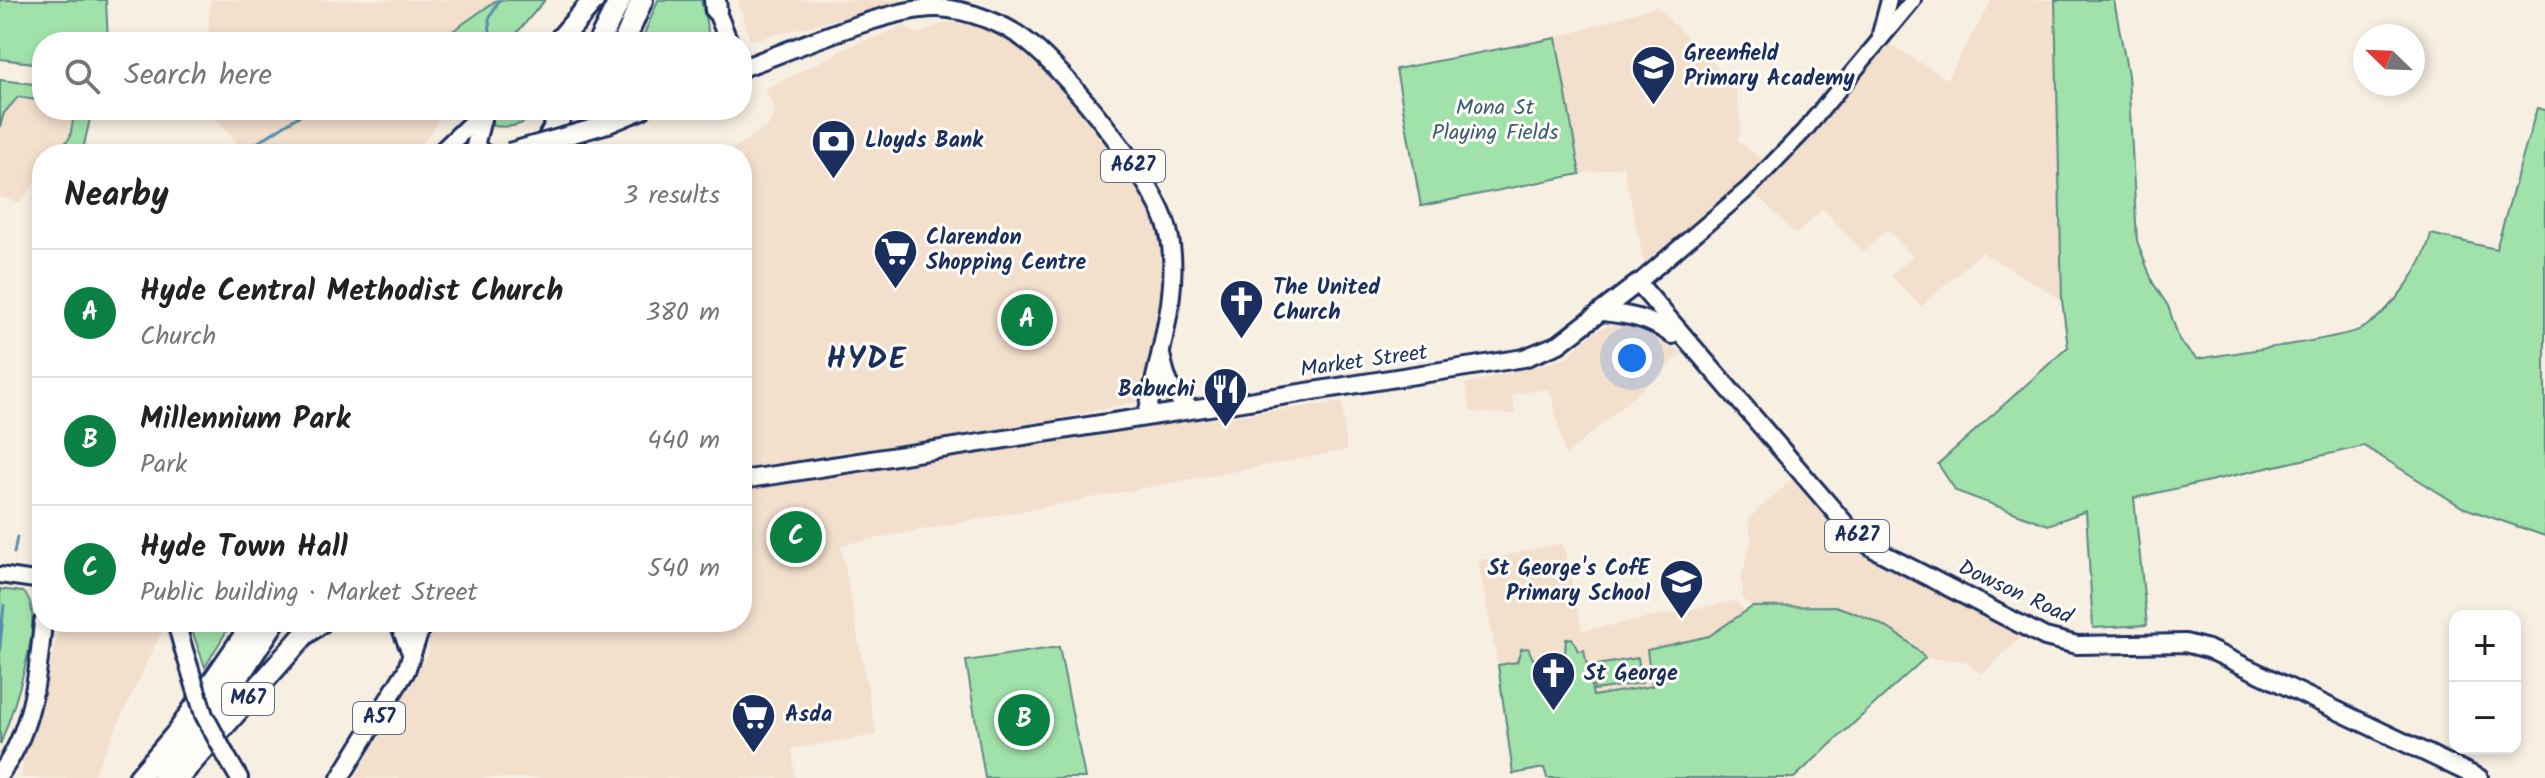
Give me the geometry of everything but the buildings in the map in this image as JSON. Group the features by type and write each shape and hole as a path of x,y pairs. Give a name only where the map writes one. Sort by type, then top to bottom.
{"highway":[{"path":"567,32 594,0"},
{"path":"604,32 620,0"},
{"path":"628,32 642,0"},
{"path":"545,144 559,120"},
{"path":"571,144 585,120"},
{"name":"M67","path":"138,778 235,632"},
{"name":"M67","path":"138,778 178,732 247,632"},
{"name":"M67","path":"163,778 205,727 267,632"},
{"name":"M67","path":"178,778 308,632"}],"main road":[{"path":"1890,0 1900,4 1912,1"},
{"name":"Market Street","path":"1875,45 1890,0"},
{"name":"Market Street","path":"752,478 1524,358 1559,344 1603,312 1750,187 1804,131 1912,1"},
{"name":"A627","path":"752,65 891,16 937,4 990,22 1026,40 1090,110 1138,173 1156,202 1170,243 1168,308 1147,416"},
{"path":"715,5 725,32"},
{"path":"449,144 475,120"},
{"path":"475,144 474,136 481,120"},
{"path":"538,144 618,120"},
{"name":"A627","path":"1635,285 1634,298 1657,323"},
{"name":"Dowson Road","path":"1635,285 1854,534 1876,550 2045,637 2077,645 2185,643 2208,649 2479,778"},
{"name":"Dowson Road","path":"1603,312 1631,315 1657,323 1694,352"},
{"name":"A627","path":"1160,346 1169,388 1180,402 1192,409"},
{"path":"0,575 32,580"},
{"path":"0,774 27,719 35,691 42,632"},
{"path":"178,632 204,715 239,778"},
{"path":"402,632 412,655"},
{"name":"A57","path":"340,778 386,707 412,655 420,632"}],"shaded area":[{"path":"210,0 497,0 451,32 208,32"},
{"path":"738,0 913,0 752,40 752,32 747,32"},
{"path":"1992,0 2055,0 2062,300 1982,252 1921,307 1891,276 1912,256 1887,229 1863,252 1823,209 1796,234 1750,188 1647,275 1623,166 1580,174 1556,38 1656,6 1735,85 1741,126 1738,140 1770,166 1881,39 1947,79"},
{"path":"948,22 982,26 1041,60 1106,139 1142,195 1157,231 1166,291 1161,343 1140,401 1051,420 901,445 836,452 828,470 1342,402 1347,450 841,545 876,735 792,749 795,778 355,778 428,654 429,632 752,632 752,144 740,144 768,126 775,110 765,89 853,45 905,26 917,34"},
{"path":"18,97 32,99 32,120 73,120 70,137 65,144 32,144 32,187 20,203 0,197 0,127 4,113"},
{"path":"217,120 439,121 422,144 237,144"},
{"path":"1616,322 1642,325 1683,353 1565,456 1550,389 1512,394 1515,414 1471,412 1465,384 1565,359 1593,333"},
{"path":"1795,477 1843,531 2024,635 1982,674 1964,661 1925,658 1912,642 1857,613 1835,606 1752,607 1742,599 1743,584 1740,583 1751,541 1748,519"},
{"name":"St George's CofE Primary School","path":"1563,543 1582,631 1734,601 1746,611 1709,636 1647,650 1652,686 1593,696 1584,650 1532,659 1528,648 1521,649 1517,662 1498,665 1478,561"},
{"path":"57,632 162,632 92,778 22,778 24,756 42,709"}],"green space":[{"path":"0,0 106,0 108,32 32,32 32,63 0,59"},
{"path":"497,0 545,0 518,32 451,32"},
{"path":"658,0 701,0 708,32 645,32"},
{"path":"2055,0 2114,0 2128,75 2137,241 2153,283 2168,306 2180,342 2197,359 2312,341 2365,327 2387,309 2415,273 2431,234 2496,249 2537,108 2545,110 2545,536 2462,507 2364,446 2134,498 2147,625 2093,628 2086,511 2048,525 1956,491 1938,464 2068,347 2062,300"},
{"name":"Mona St Playing Fields","path":"1556,38 1580,174 1421,206 1396,69"},
{"path":"0,80 32,84 32,99 18,97 4,113 0,127"},
{"path":"73,120 90,120 84,144 65,144 70,137"},
{"path":"492,120 527,120 508,127 493,126"},
{"path":"0,589 23,592 30,603 32,620 25,666 0,745"},
{"path":"1835,606 1884,626 1906,640 1925,658 1794,778 1547,778 1544,768 1513,774 1498,665 1517,662 1521,649 1528,648 1533,659 1565,654 1566,639 1572,638 1578,651 1584,650 1593,696 1652,686 1647,650 1709,636 1752,607"},
{"path":"193,632 226,632 205,667"},
{"path":"1059,647 1085,778 985,778 966,661"},
{"path":"1638,658 1642,683 1594,690 1591,666"}],"waterway":[{"path":"490,32 489,19 499,0"},
{"path":"255,144 293,120"},
{"path":"14,553 17,537"},
{"path":"0,646 4,605"}],"place":[{"name":"Greenfield Primary Academy","path":"1653,106"},
{"name":"Lloyds Bank","path":"834,180"},
{"name":"Clarendon Shopping Centre","path":"895,290"},
{"name":"Hyde Central Methodist Church","path":"1027,320"},
{"name":"The United Church","path":"1242,340"},
{"name":"Babuchi","path":"1226,429"},
{"name":"Hyde Town Hall","path":"796,537"},
{"name":"St George's CofE Primary School","path":"1681,621"},
{"name":"St George","path":"1553,713"},
{"name":"Millennium Park","path":"1024,720"},
{"name":"Asda","path":"754,754"}],"district":[{"name":"HYDE","path":"867,360"}]}
